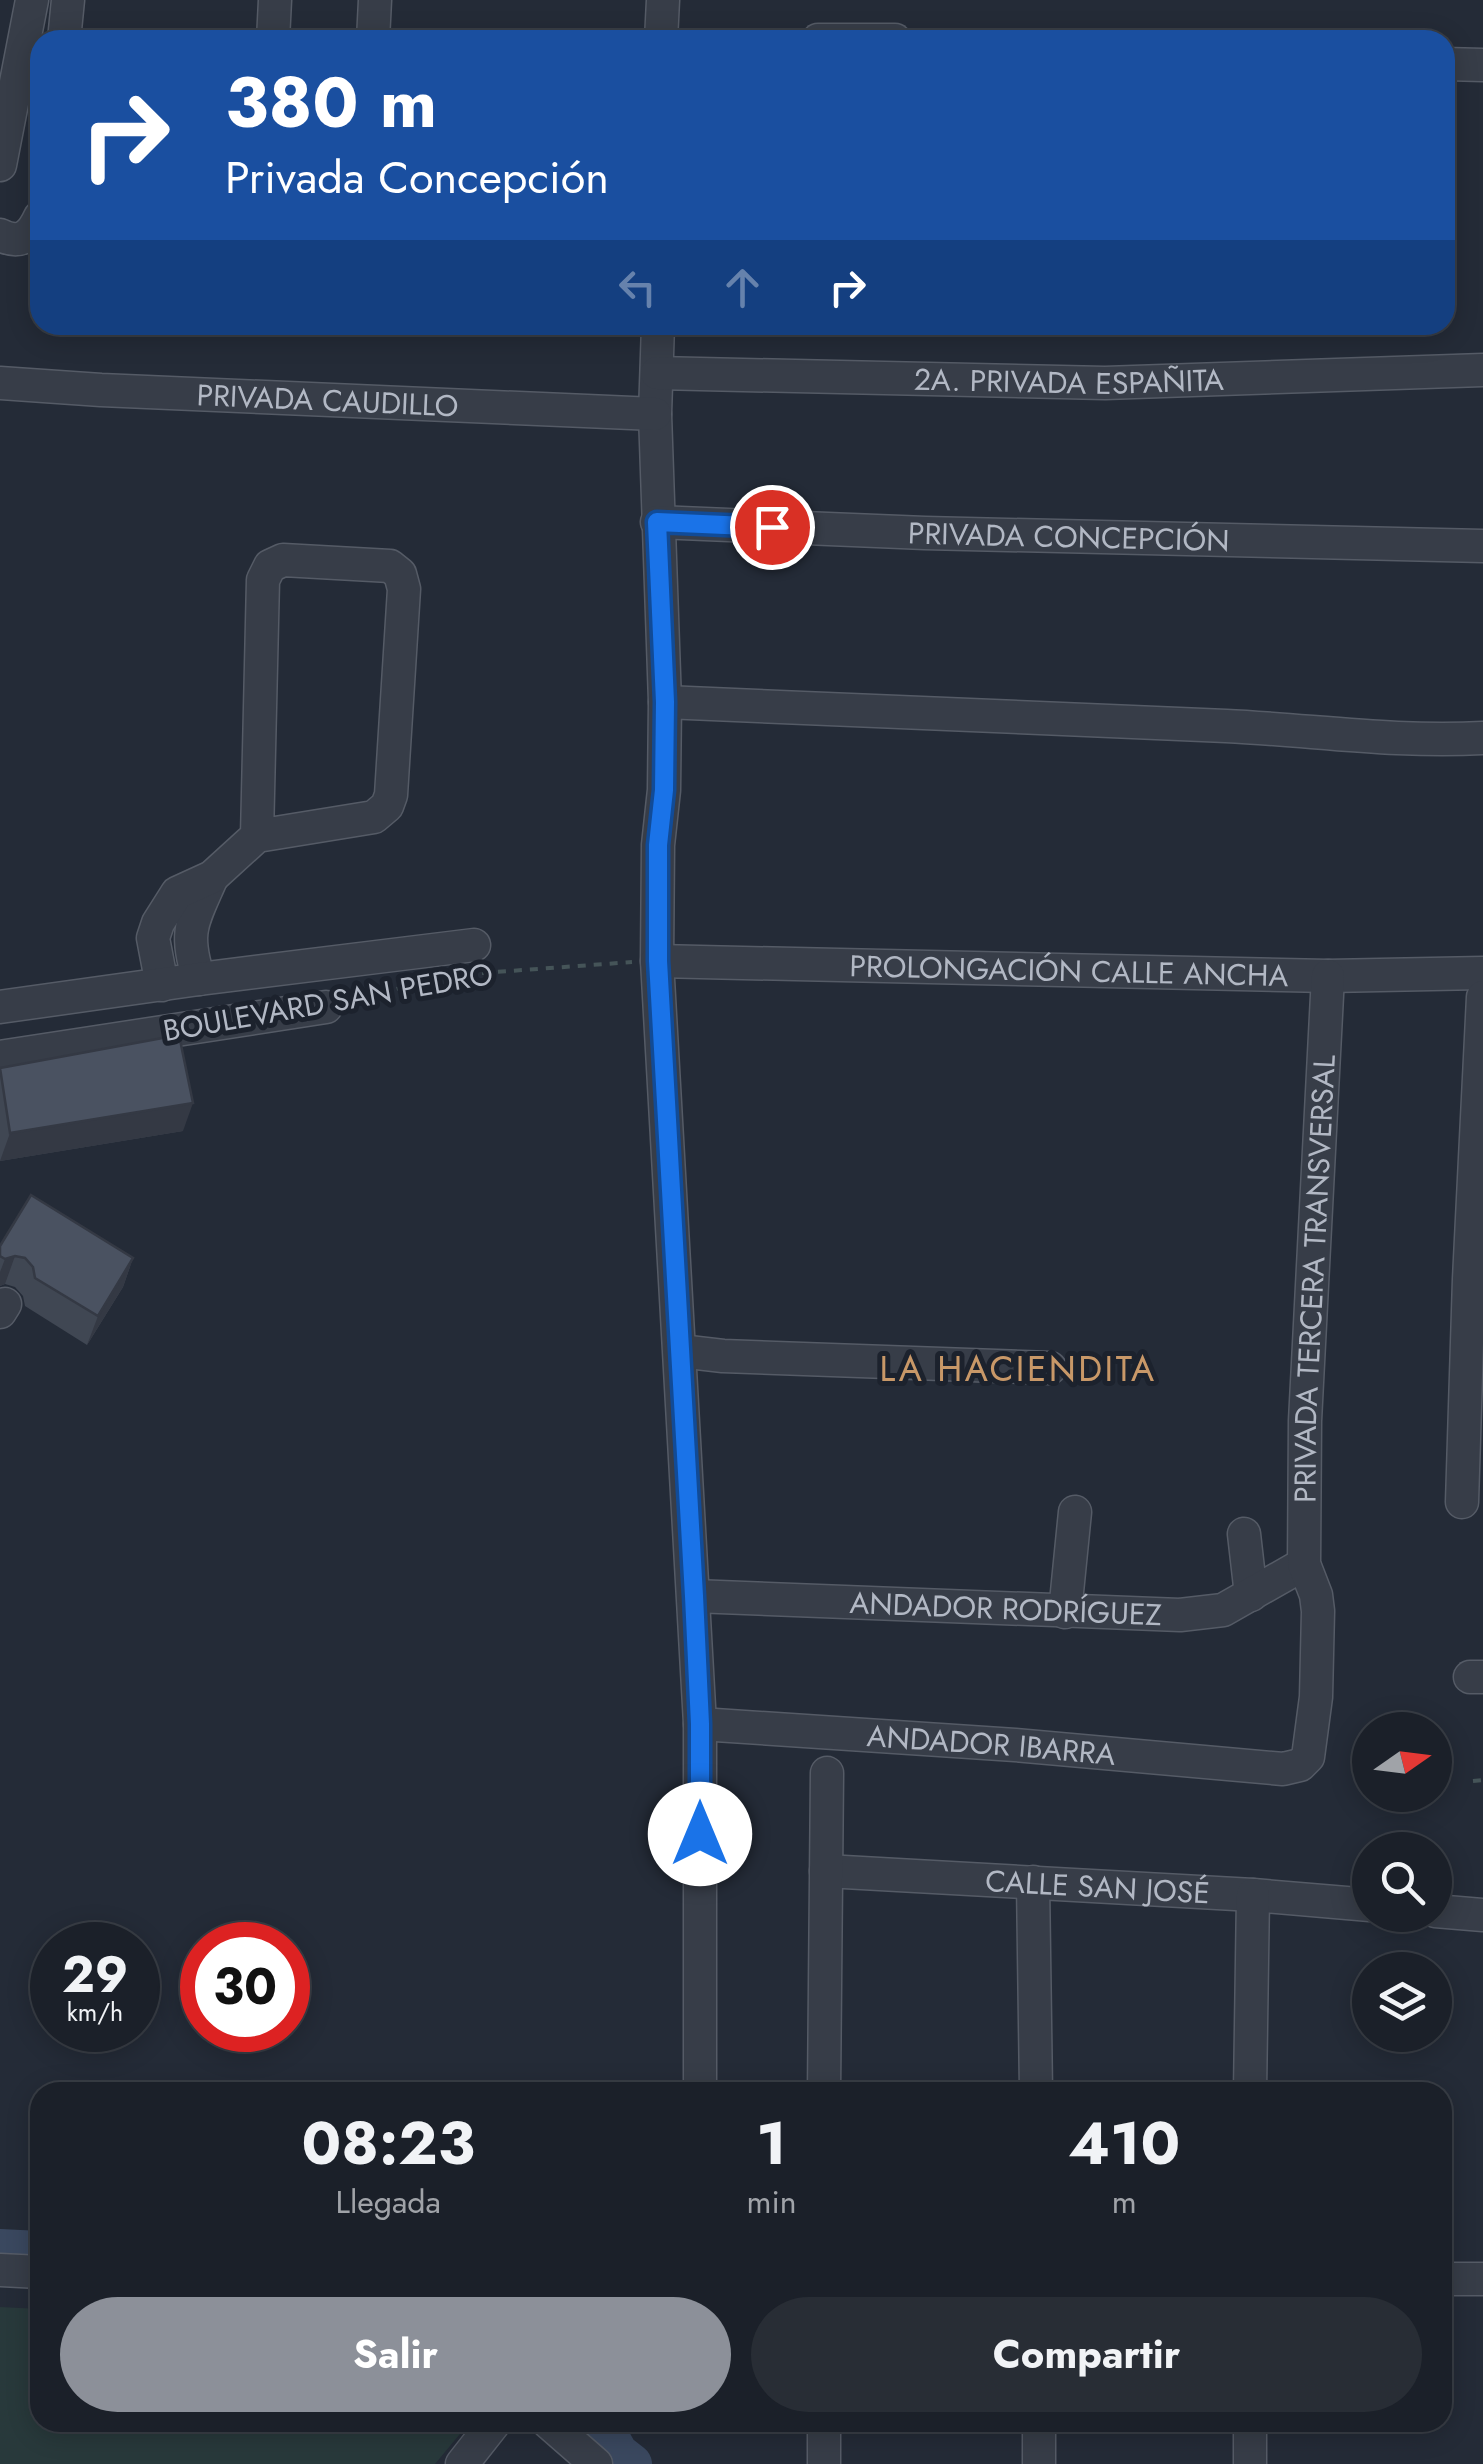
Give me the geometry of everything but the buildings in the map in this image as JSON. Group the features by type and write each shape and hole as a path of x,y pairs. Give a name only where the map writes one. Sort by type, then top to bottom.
{"street":[{"path":"0,165 32,0"},
{"path":"65,30 68,0"},
{"path":"274,30 275,0"},
{"path":"373,30 376,0"},
{"path":"662,30 663,0"},
{"path":"1455,64 1483,65"},
{"path":"0,235 7,238 30,234"},
{"path":"658,335 654,414 665,702 664,790 658,845 658,961 700,1724 700,2082"},
{"name":"2A. PRIVADA ESPAÑITA","path":"657,373 1105,383 1483,370"},
{"name":"PRIVADA CAUDILLO","path":"0,383 654,414"},
{"name":"PRIVADA CONCEPCIÓN","path":"657,522 925,533 1483,546"},
{"path":"162,985 153,938 177,893 212,877 257,836 374,817 387,806 391,795 404,589 400,574 390,566 283,560 270,566 263,580 257,836"},
{"path":"665,702 1287,729 1390,738 1483,738"},
{"path":"200,979 190,952 192,925 212,877"},
{"name":"BOULEVARD SAN PEDRO","path":"0,1007 200,979 474,960"},
{"name":"PROLONGACIÓN CALLE ANCHA","path":"658,961 1328,976 1483,972"},
{"name":"PRIVADA TERCERA TRANSVERSAL","path":"1283,1768 1300,1765 1308,1757 1316,1698 1318,1611 1307,1571 1306,1421 1328,976"},
{"path":"116,992 119,1038"},
{"path":"1462,1502 1468,1279 1483,997"},
{"name":"BOULEVARD SAN PEDRO","path":"0,1057 326,1007"},
{"path":"680,1352 1050,1368"},
{"path":"1065,1612 1075,1512"},
{"path":"1244,1534 1251,1596"},
{"name":"ANDADOR RODRÍGUEZ","path":"694,1596 1180,1615 1224,1610 1307,1571"},
{"name":"ANDADOR IBARRA","path":"700,1724 1283,1768"},
{"path":"824,2082 826,1772"},
{"name":"CALLE SAN JOSÉ","path":"826,1871 1352,1903"},
{"path":"1033,1882 1036,2082"},
{"path":"1250,2082 1252,1895"},
{"path":"1452,1912 1483,1915"},
{"path":"0,2270 30,2272"},
{"path":"1452,2279 1483,2279"},
{"path":"462,2464 487,2432"},
{"path":"559,2432 596,2464"},
{"path":"824,2432 824,2464"},
{"path":"1039,2432 1039,2464"},
{"path":"1250,2432 1250,2464"}],"path":[{"name":"BOULEVARD SAN PEDRO","path":"474,960 658,961"},
{"name":"BOULEVARD SAN PEDRO","path":"326,1007 439,979"},
{"path":"1473,1781 1483,1780"}],"shaded area":[{"path":"0,2307 30,2308 30,2432 462,2432 435,2464 0,2464"}],"waterway":[{"path":"0,2249 30,2250"},
{"path":"606,2432 618,2453 632,2464"}],"district":[{"name":"LA HACIENDITA","path":"1018,1369"}],"route":[{"path":"700,1834 694,1596 658,961 658,845 664,790 665,702 657,522 772,527"}]}
